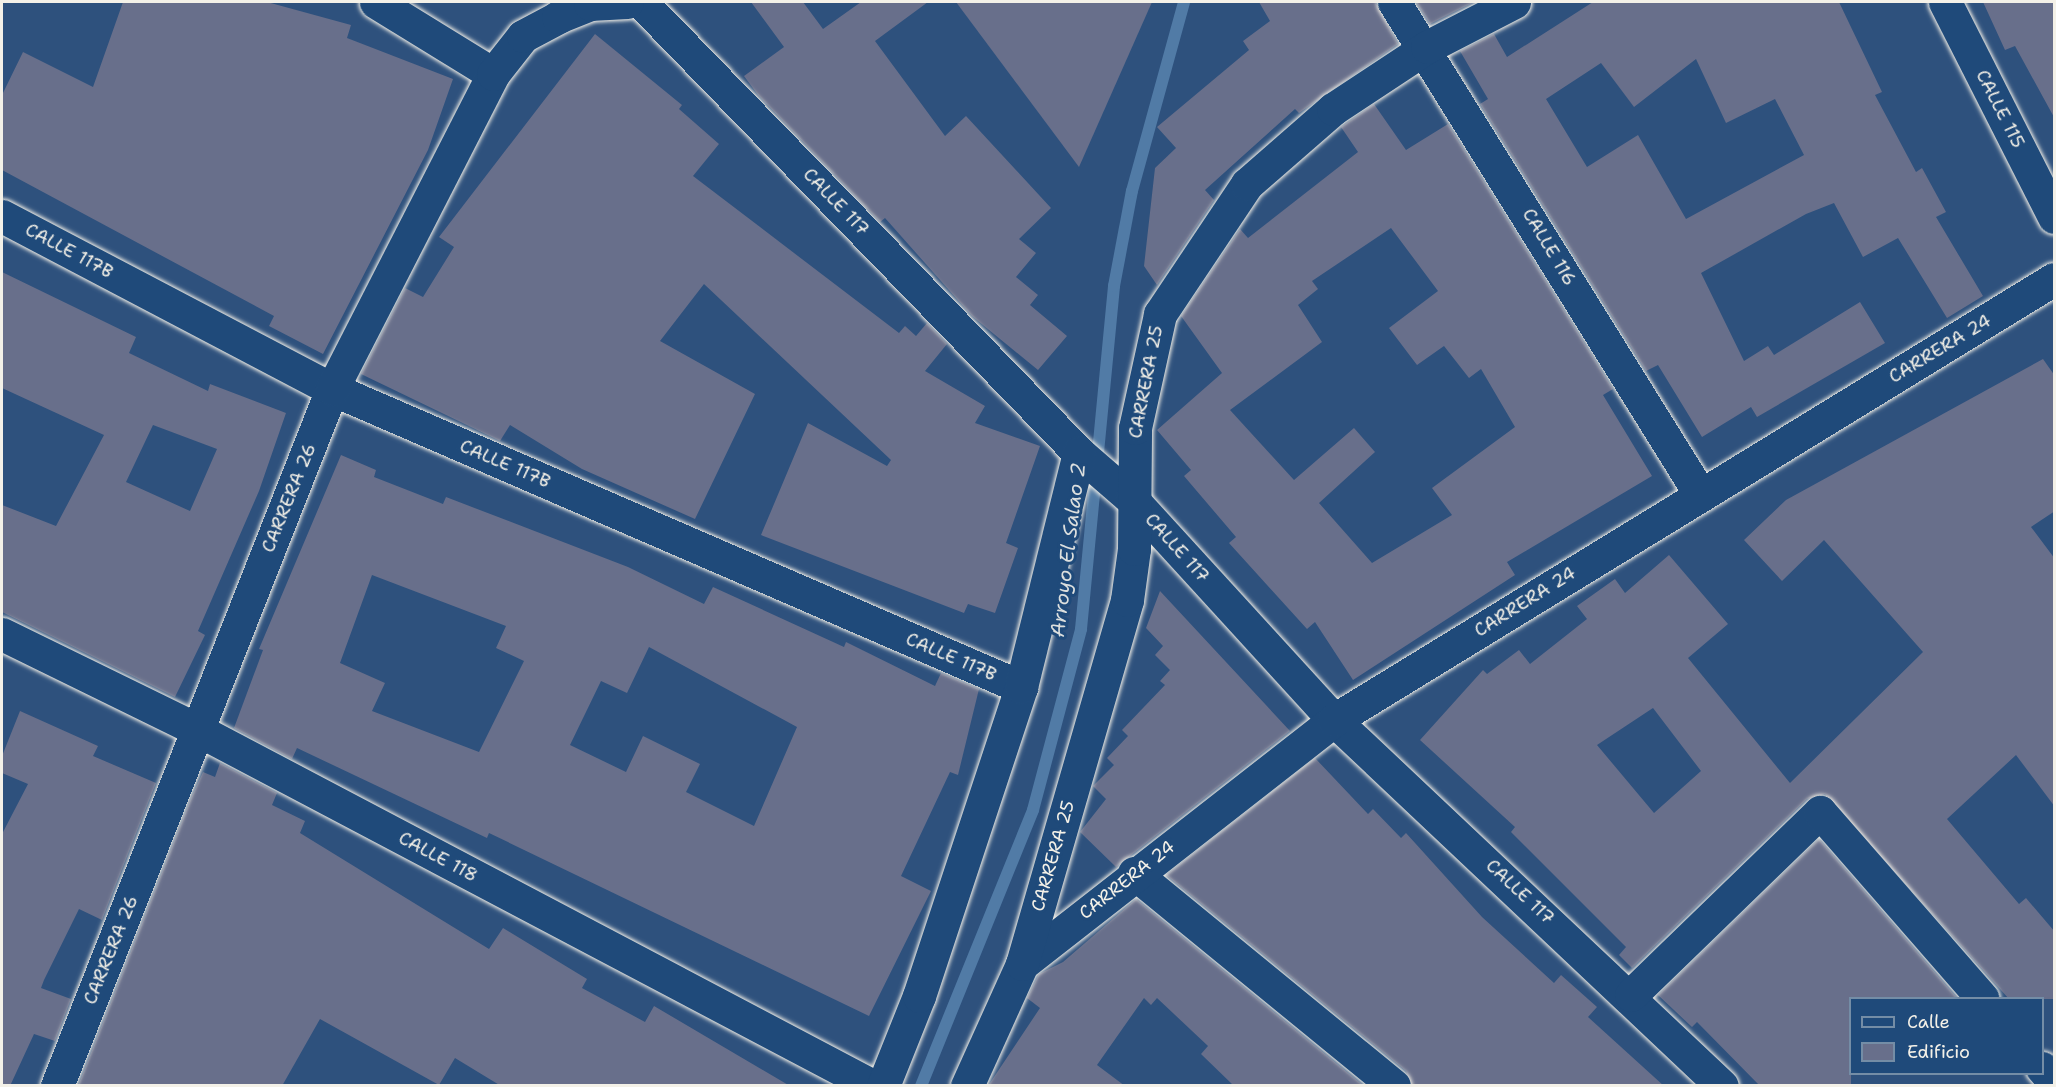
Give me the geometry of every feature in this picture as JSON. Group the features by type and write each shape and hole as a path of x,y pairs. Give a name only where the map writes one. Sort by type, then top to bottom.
{"street":[{"path":"376,2 493,74"},
{"name":"CARRERA 26","path":"57,1086 332,389 493,74 524,36 558,16 590,4 627,2"},
{"name":"CALLE 117","path":"641,2 1079,453 1132,499 1334,720 1631,995 1722,1086"},
{"name":"CALLE 116","path":"1394,2 1427,47 1700,494"},
{"name":"CARRERA 25","path":"967,1086 1022,964 1127,600 1134,549 1132,499 1135,428 1160,314 1200,247 1256,177 1333,109 1427,47 1514,2"},
{"name":"CALLE 115","path":"1945,2 2055,217"},
{"name":"CALLE 117B","path":"2,216 332,389 1021,687"},
{"name":"CARRERA 24","path":"1022,964 1134,873 1334,720 1700,494 2055,279"},
{"path":"883,1086 919,996 1021,687 1079,453"},
{"name":"CALLE 118","path":"2,634 198,730 873,1086"},
{"path":"1631,995 1820,812 1980,997"},
{"path":"1134,873 1394,1086"},
{"path":"2044,1069 2055,1082"}],"building":[{"path":"123,2 267,2 351,25 347,38 453,79 428,150 323,354 269,326 274,316 2,170 2,95 23,52 93,87"},
{"path":"751,2 803,2 823,29 861,2 928,2 875,41 945,136 966,116 1051,208 1019,239 1036,253 1016,277 1038,295 1030,305 1067,336 1038,370 972,316 885,218 880,222 758,95 744,76 784,47"},
{"path":"956,2 1152,2 1079,167"},
{"path":"1259,2 1375,2 1398,44 1299,113 1295,109 1205,190 1214,200 1157,285 1144,266 1155,168 1176,148 1157,127 1249,50 1243,41 1270,21"},
{"path":"1416,2 1474,2 1430,24"},
{"path":"1593,2 1839,2 1882,92 1875,95 1916,172 1922,168 1946,212 1936,217 1983,296 1947,318 1898,238 1863,257 1834,203 1806,214 1701,273 1744,361 1768,346 1774,355 1860,302 1885,343 1757,417 1751,407 1702,437 1658,365 1646,371 1480,104 1488,99 1460,51 1494,34 1507,57","holes":["1696,59 1726,123 1775,99 1804,155 1686,219 1638,135 1587,167 1546,99 1601,63 1634,107"]},
{"path":"1983,2 2055,2 2055,119 2015,46 2005,50"},
{"path":"595,34 682,105 679,109 719,144 693,176 899,333 905,326 916,336 927,323 947,344 925,371 985,406 975,423 1040,446 1006,543 1018,548 995,613 968,604 964,613 761,535 808,423 887,466 891,460 704,284 660,341 755,394 695,519 582,469 510,425 500,441 361,374 405,288 423,297 454,247 439,237"},
{"path":"1374,104 1406,150 1448,124 1613,389 1603,395 1652,476 1507,562 1515,575 1353,680 1315,622 1307,629 1229,543 1236,537 1184,476 1191,470 1157,430 1222,373 1181,316 1240,229 1248,238 1358,152 1341,127","holes":["1391,228 1438,291 1389,328 1417,365 1444,346 1469,378 1481,369 1515,427 1432,488 1452,515 1372,563 1319,503 1375,452 1354,428 1294,480 1230,410 1322,342 1298,305 1318,289 1312,281"]},
{"path":"2,272 136,337 129,353 208,391 210,384 286,413 259,491 198,631 205,635 175,697 2,612 2,505 56,526 104,435 2,388","holes":["153,425 217,449 190,511 126,482"]},
{"path":"2043,359 2055,376 2055,511 2031,527 2055,559 2055,807 2016,755 1947,819 2019,904 2026,898 2055,932 2055,999 2007,997 1825,794 1807,799 1632,968 1619,955 1626,947 1511,832 1515,827 1420,740 1483,670 1487,674 1519,650 1530,664 1587,619 1577,606 1615,579 1625,593 1669,555 1728,624 1688,658 1790,783 1923,652 1824,540 1782,581 1744,540 1786,500","holes":["1653,708 1701,771 1654,813 1597,745"]},
{"path":"341,455 376,470 374,477 443,504 446,497 628,567 704,604 713,587 844,647 846,642 935,686 941,673 979,689 958,775 950,772 901,876 931,891 869,1016 489,833 487,838 297,748 292,759 234,728 263,650 259,649","holes":["372,575 506,626 496,648 524,661 479,752 372,711 385,683 340,663","649,647 797,727 754,826 686,792 700,764 643,736 626,772 570,745 601,681 627,693"]},
{"path":"1160,591 1290,731 1116,867 1080,832 1106,799 1093,786 1114,765 1107,758 1128,736 1122,730 1165,685 1160,681 1170,670 1155,655 1163,646 1146,628"},
{"path":"20,711 98,746 93,756 156,783 102,920 79,909 44,980 41,988 71,999 55,1041 34,1034 10,1086 2,1086 2,834 28,784 2,773 2,756"},
{"path":"1315,758 1368,814 1373,809 1401,838 1406,833 1482,917 1554,983 1561,975 1597,1007 1588,1017 1664,1086 1412,1086 1406,1071 1166,875"},
{"path":"220,763 277,793 272,805 305,821 300,833 489,949 503,928 587,979 582,988 645,1022 654,1006 790,1086 501,1086 455,1058 439,1085 320,1019 282,1086 78,1086 191,798 203,772 215,777"},
{"path":"1819,839 1956,997 1849,997 1851,1086 1760,1086 1697,1022 1692,1027 1658,995"},
{"path":"1136,899 1364,1086 1234,1086 1201,1054 1208,1046 1157,998 1151,1005 1144,998 1097,1065 1125,1086 988,1086 1040,1008 1027,998 1039,974 1063,962"}],"waterway":[{"name":"Arroyo El Salao 2","path":"921,1086 1033,810 1081,629 1114,286 1132,191 1184,2"}]}
